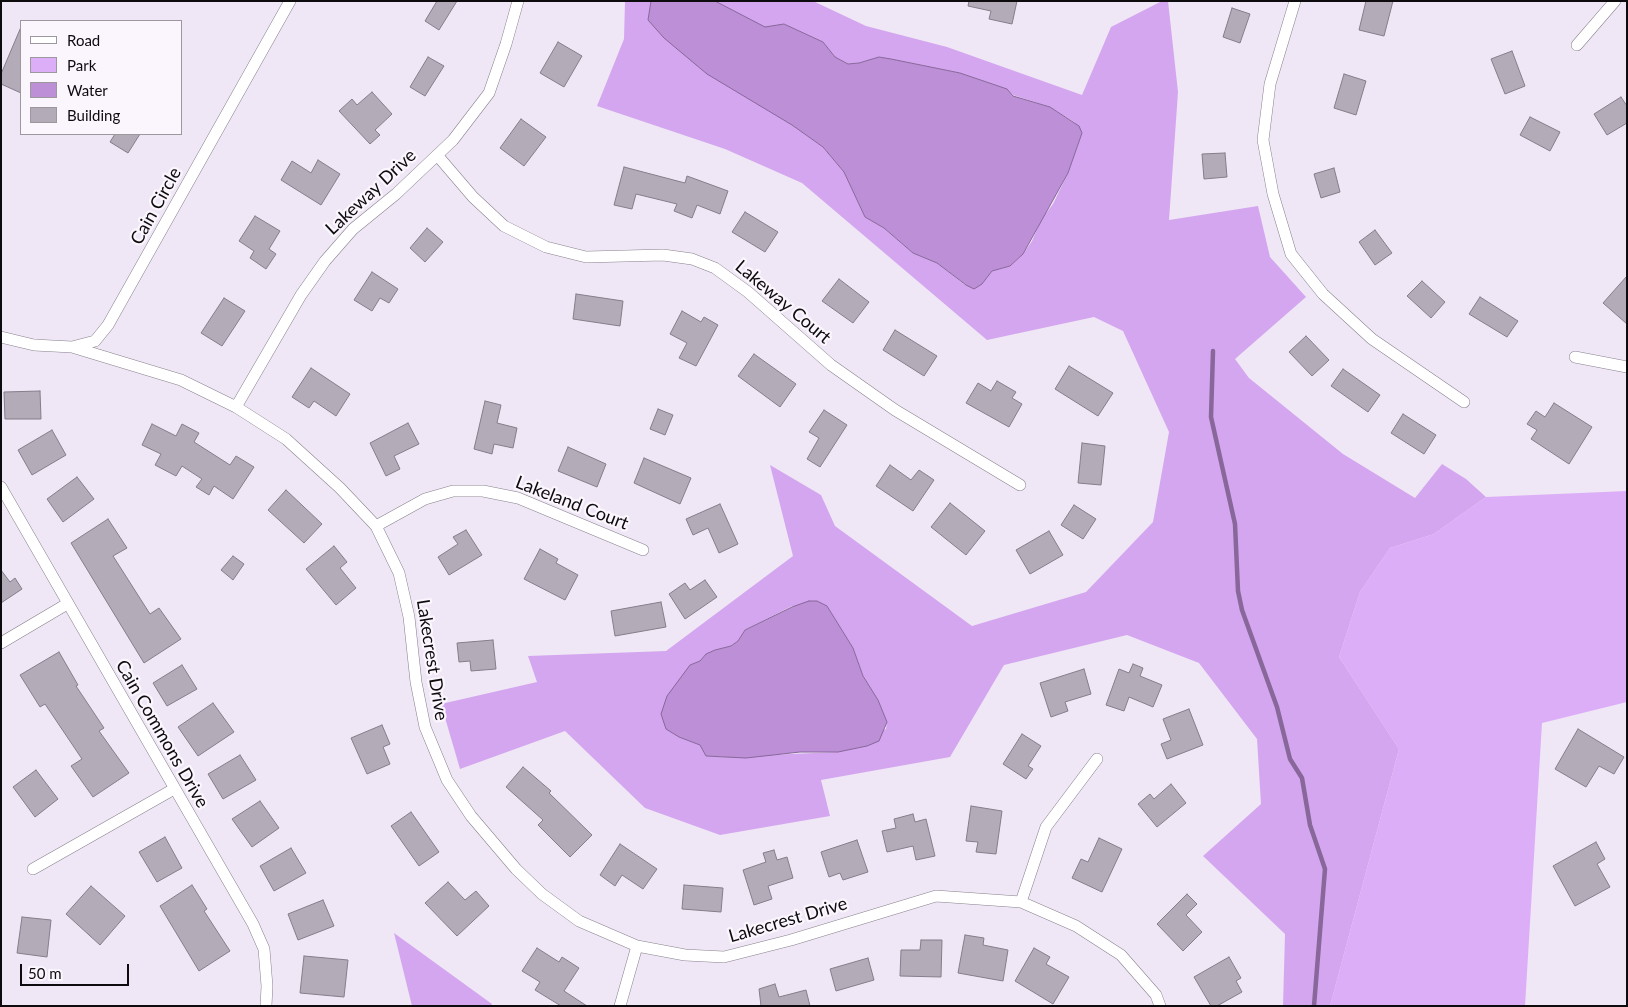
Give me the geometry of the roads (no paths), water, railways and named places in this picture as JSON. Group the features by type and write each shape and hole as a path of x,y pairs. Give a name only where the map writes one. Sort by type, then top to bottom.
{"street":[{"name":"Cain Circle","path":"1,337 34,344 72,347 95,341 108,326 290,1"},
{"name":"Lakeway Drive","path":"236,407 301,294 325,261 353,229 453,140 489,93 518,1"},
{"path":"1294,1 1270,84 1263,140 1273,194 1291,254 1323,294 1372,339 1464,402"},
{"path":"1577,45 1615,1"},
{"name":"Lakeway Court","path":"437,155 473,197 504,226 546,247 586,257 662,255 692,259 715,268 748,292 831,365 895,410 1020,485"},
{"name":"Lakecrest Drive","path":"72,347 181,380 236,407 286,439 340,488 376,526 399,573 409,618 416,682 425,727 447,780 471,816 516,869 542,894 579,921 637,946 685,955 724,957 791,940 936,896 973,897 1021,902 1076,926 1121,955 1156,995 1160,1006"},
{"path":"1575,358 1627,367"},
{"name":"Cain Commons Drive","path":"1,488 252,924 264,949 267,986 266,1006"},
{"name":"Lakeland Court","path":"376,526 425,499 453,491 483,491 518,498 643,550"},
{"path":"1,643 67,604"},
{"path":"1021,902 1046,827 1097,759"},
{"path":"33,869 174,789"},
{"path":"620,1006 637,946"}],"water":[{"path":"651,1 715,1 765,27 784,24 823,42 835,57 848,64 879,57 960,73 1007,89 1013,96 1050,107 1079,126 1082,133 1068,173 1023,254 1010,266 992,271 982,284 974,289 937,263 913,253 884,228 865,217 844,172 823,147 792,125 707,74 664,38 648,20"},
{"path":"809,601 817,601 827,606 853,648 863,676 878,700 887,722 879,741 867,746 838,752 800,752 746,758 706,756 700,745 679,737 666,729 661,714 667,696 690,665 700,661 706,654 731,646 738,641 745,630 792,607"}],"waterway":[{"path":"1213,351 1211,417 1235,524 1238,591 1242,610 1277,707 1290,759 1302,778 1310,825 1325,869 1314,1006"}]}
